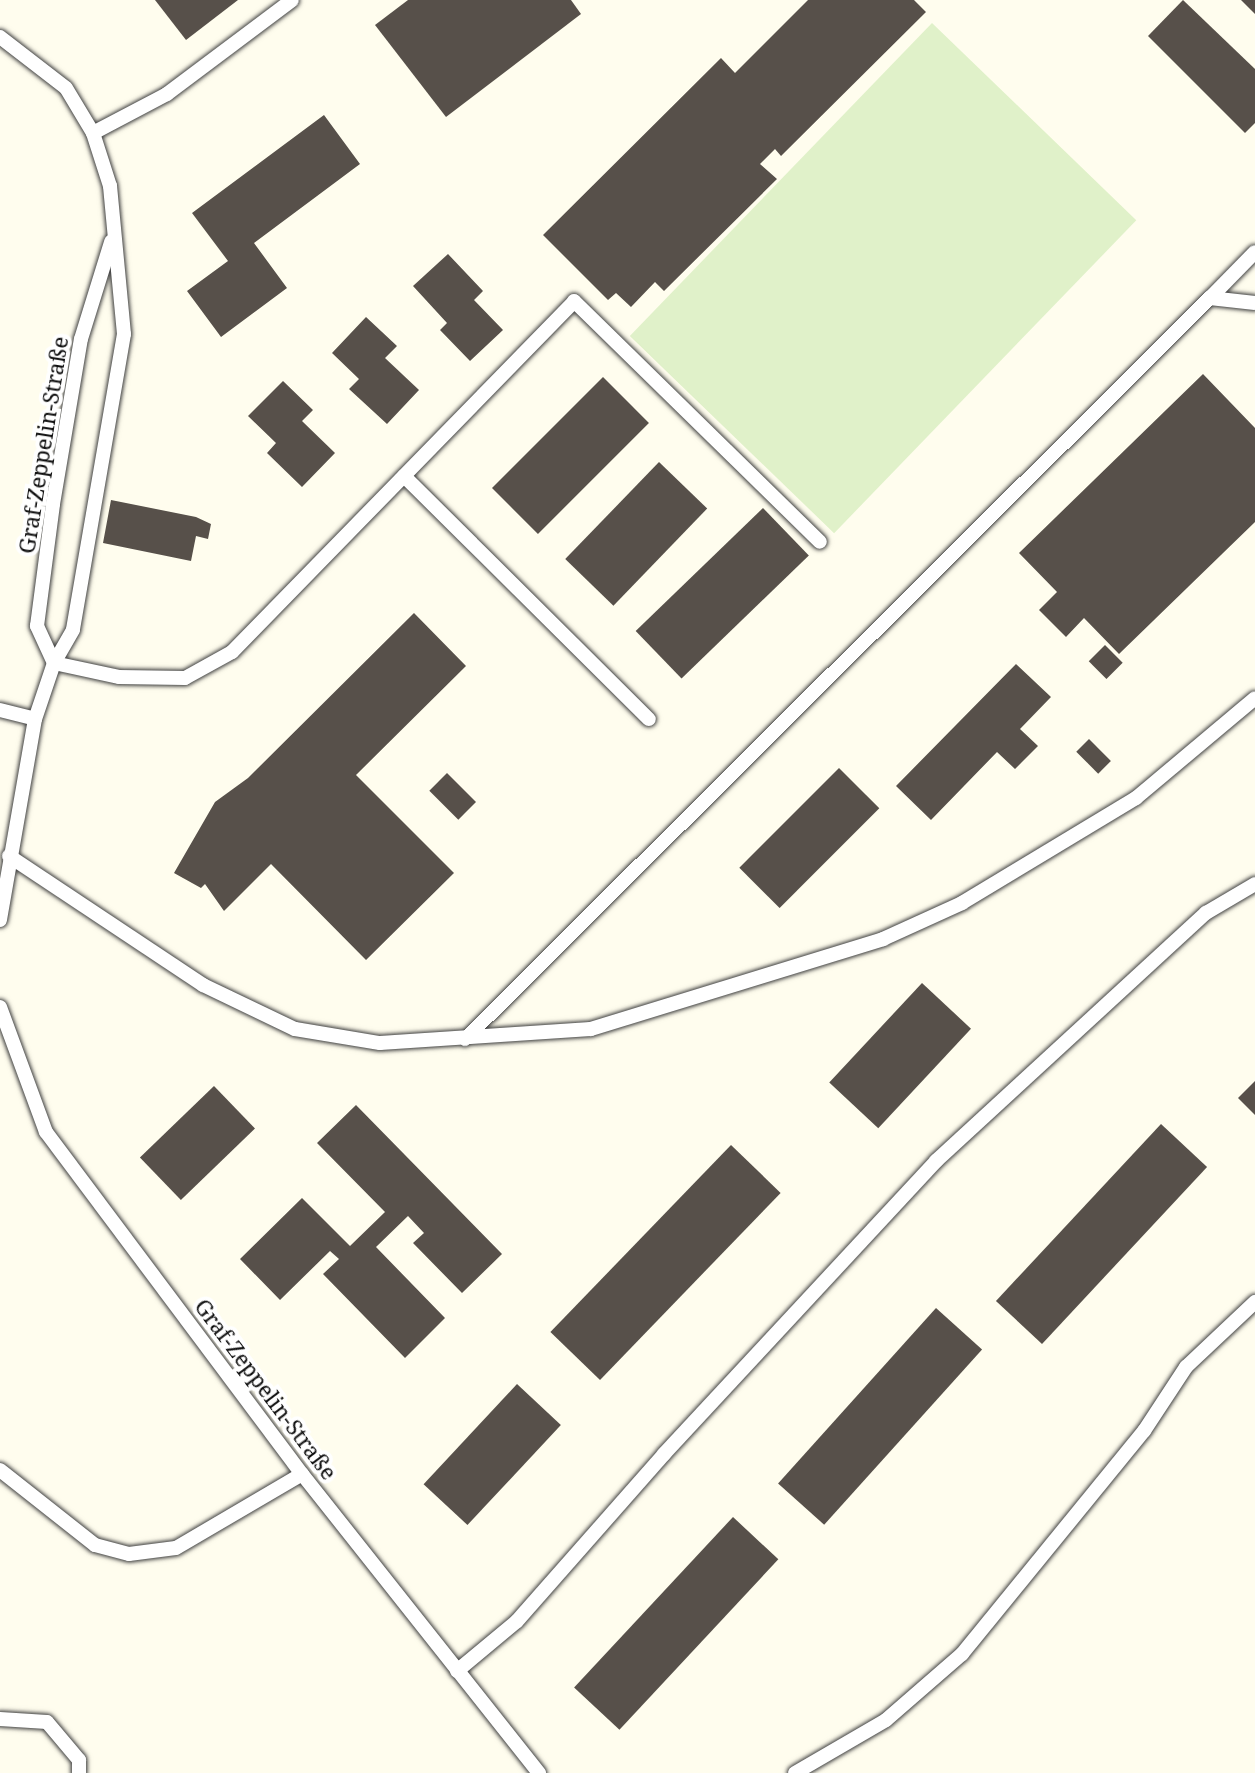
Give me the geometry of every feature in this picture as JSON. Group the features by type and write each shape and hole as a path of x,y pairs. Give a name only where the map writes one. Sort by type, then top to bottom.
{"lane":[{"path":"93,133 167,94 292,0"},
{"name":"Graf-Zeppelin-Straße","path":"0,37 66,88 93,133 110,186 124,334 73,630 54,663 35,719 0,920"},
{"name":"Graf-Zeppelin-Straße","path":"54,663 37,626 53,504 81,339 114,234"},
{"path":"465,1039 1255,252"},
{"path":"1210,298 1255,303"},
{"path":"54,663 157,680 185,678 207,669 232,652 574,301 820,542"},
{"path":"404,476 649,719"},
{"path":"9,856 203,985 295,1029 380,1043 591,1029 883,939 962,903 1136,798 1255,698"},
{"path":"0,710 35,719"},
{"path":"457,1671 517,1621 936,1161 1206,913 1255,884"},
{"name":"Graf-Zeppelin-Straße","path":"0,1007 46,1132 302,1474 539,1773"},
{"path":"795,1773 886,1720 962,1654 1144,1431 1186,1367 1255,1302"},
{"path":"0,1470 95,1545 129,1554 176,1548 302,1474"},
{"path":"0,1719 47,1722 79,1760 79,1773"}],"green space":[{"path":"932,23 1136,220 834,533 630,336"}],"building":[{"path":"155,0 238,0 186,40"},
{"path":"408,0 571,0 581,14 446,117 375,25"},
{"path":"808,0 914,0 926,12 781,156 775,149 760,164 777,179 664,291 655,282 631,307 616,293 608,300 543,235 721,58 735,73"},
{"path":"1183,0 1255,69 1255,123 1245,133 1148,36"},
{"path":"1241,0 1255,0 1255,14"},
{"path":"324,115 360,164 254,243 287,288 221,337 187,291 228,261 192,213"},
{"path":"448,254 483,291 474,300 503,330 470,361 440,330 447,323 413,286"},
{"path":"366,317 397,346 385,358 419,390 387,424 349,389 359,379 332,353"},
{"path":"1203,374 1255,428 1255,522 1119,654 1084,618 1066,637 1039,610 1057,592 1019,553"},
{"path":"603,377 649,423 538,534 492,488"},
{"path":"283,381 313,410 302,421 335,453 302,487 267,453 276,443 248,416"},
{"path":"659,462 707,509 613,606 565,559"},
{"path":"111,500 196,517 211,524 208,539 196,536 191,561 103,543"},
{"path":"763,508 809,555 682,678 636,631"},
{"path":"414,613 466,666 356,775 454,873 366,960 271,864 224,911 205,884 201,888 174,873 215,802 248,778"},
{"path":"1105,645 1123,663 1106,679 1089,661"},
{"path":"1016,664 1051,697 1020,729 1038,746 1015,769 997,752 931,820 896,786"},
{"path":"1089,739 1111,761 1098,774 1076,752"},
{"path":"839,768 879,808 780,908 739,868"},
{"path":"447,773 476,802 458,820 429,791"},
{"path":"922,983 971,1029 878,1128 829,1082"},
{"path":"1255,1081 1255,1115 1238,1098"},
{"path":"214,1086 255,1128 181,1200 140,1158"},
{"path":"356,1105 502,1254 462,1293 413,1243 424,1233 408,1216 376,1247 445,1318 405,1358 323,1274 339,1259 330,1251 280,1300 240,1259 302,1198 350,1246 385,1212 317,1143"},
{"path":"1161,1124 1207,1167 1042,1344 996,1301"},
{"path":"731,1145 781,1193 600,1380 550,1332"},
{"path":"936,1308 982,1349 824,1525 778,1483"},
{"path":"517,1384 561,1425 467,1525 424,1484"},
{"path":"733,1517 778,1559 619,1730 574,1687"}]}
